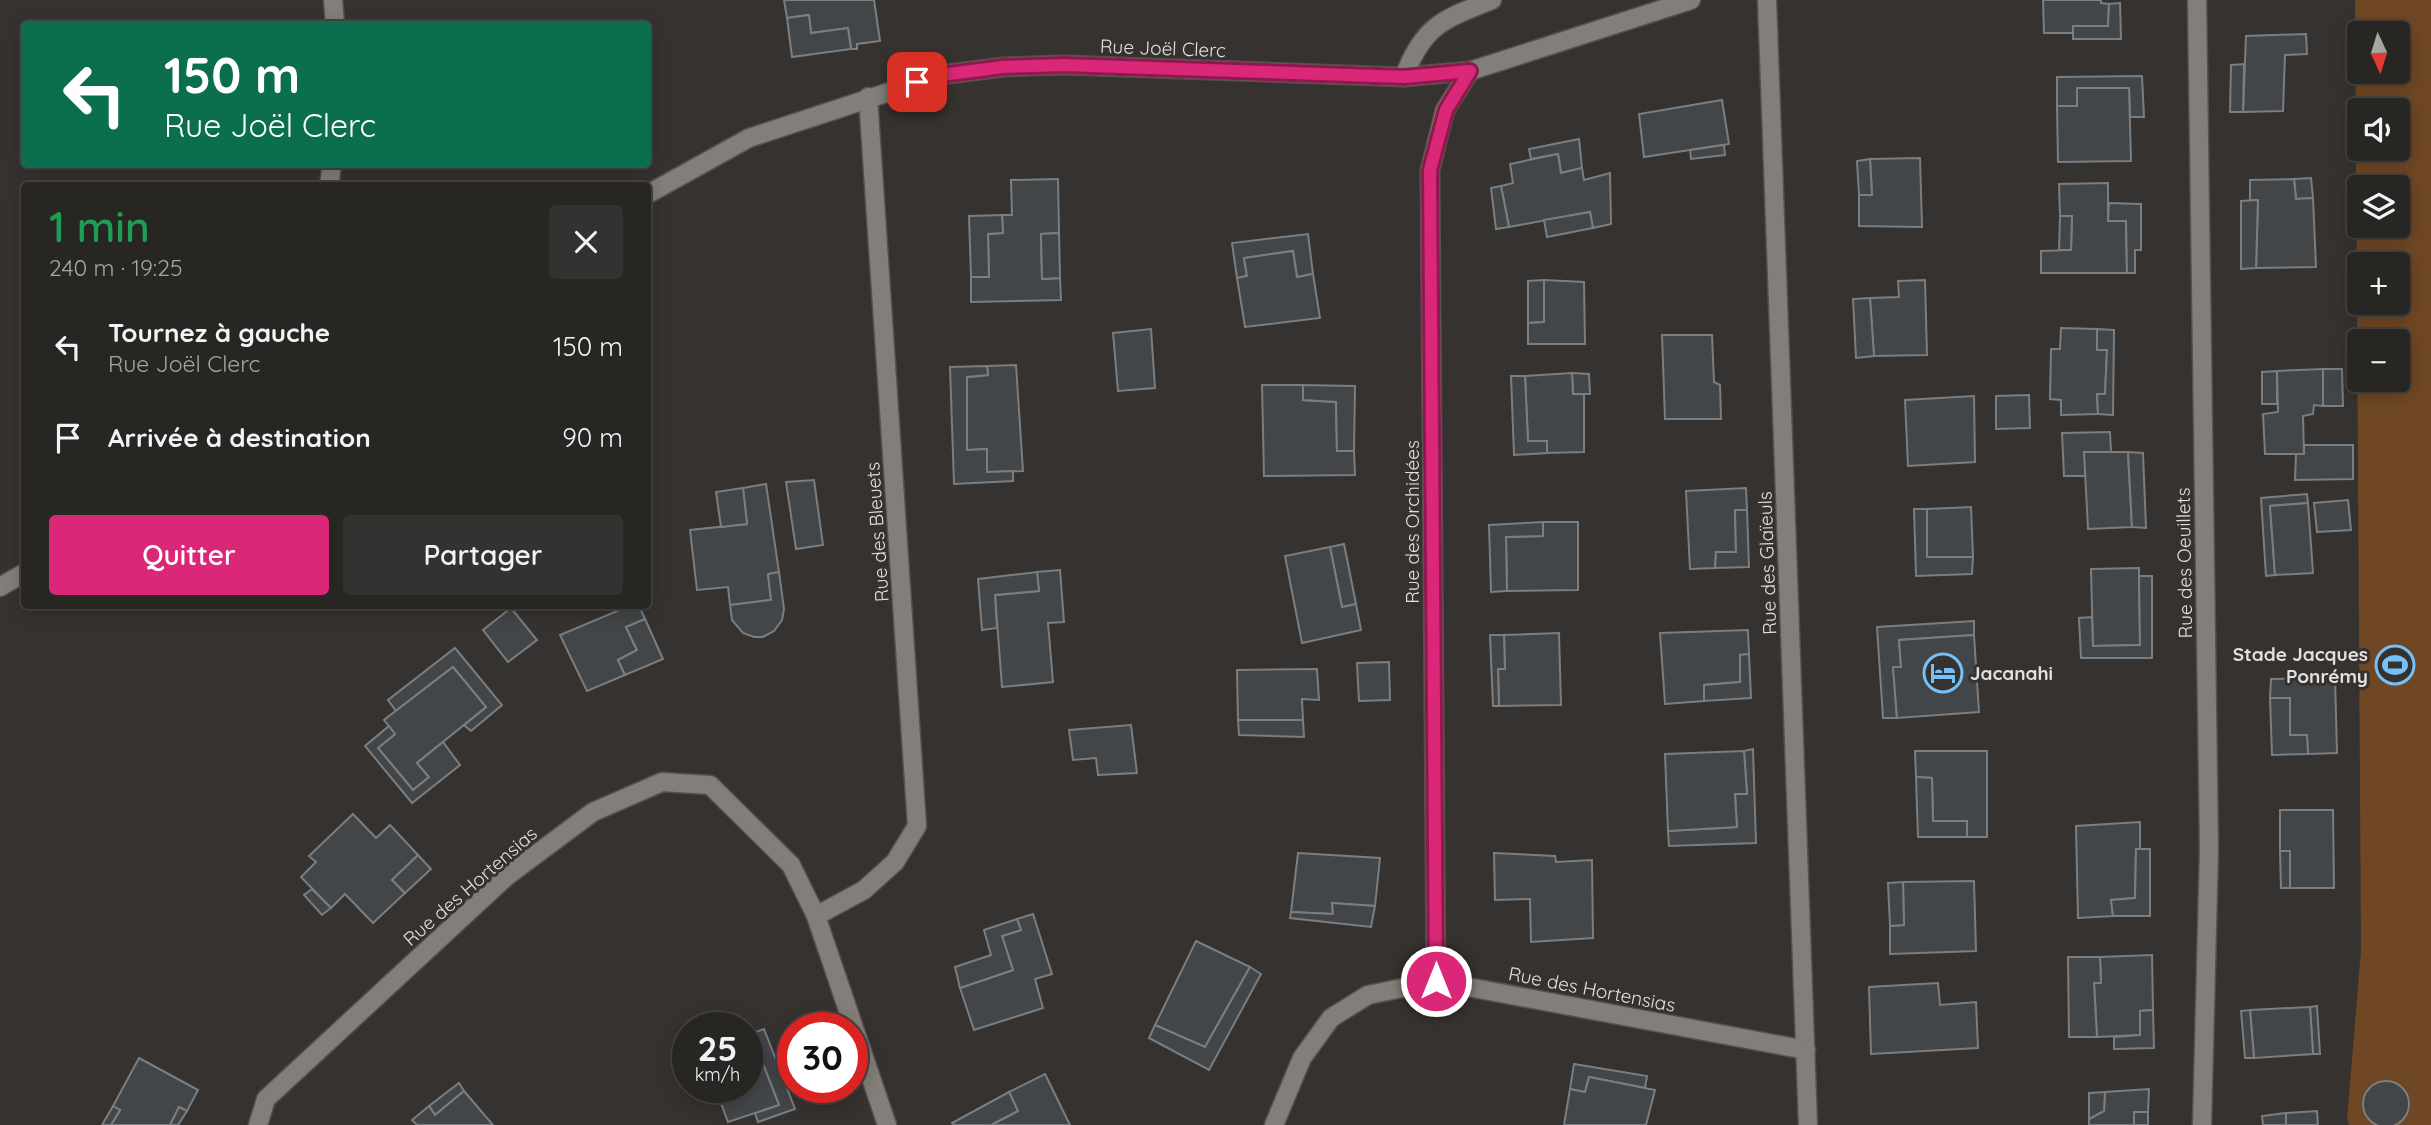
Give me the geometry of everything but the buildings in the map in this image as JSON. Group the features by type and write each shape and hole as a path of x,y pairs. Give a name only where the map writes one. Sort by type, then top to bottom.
{"street":[{"path":"333,0 335,21"},
{"path":"1404,77 1413,52 1432,30 1452,16 1492,0"},
{"name":"Rue Joël Clerc","path":"651,192 749,138 941,75 1003,67 1064,65 1404,77 1470,71 1692,0"},
{"name":"Rue des Glaïeuls","path":"1767,0 1808,1125"},
{"name":"Rue des Oeuillets","path":"2197,0 2209,849 2202,1125"},
{"name":"Rue des Orchidées","path":"1436,981 1430,170 1446,110 1470,71"},
{"name":"Rue des Bleuets","path":"816,916 864,890 895,862 917,826 868,97"},
{"path":"0,587 21,575"},
{"name":"Rue des Hortensias","path":"258,1125 266,1099 507,876 593,812 662,782 710,785 791,865 816,916 887,1125"},
{"name":"Rue des Hortensias","path":"1274,1125 1302,1058 1331,1018 1368,995 1436,981 1806,1050"}],"shaded area":[{"name":"Stade Jacques Ponrémy","path":"2355,0 2431,0 2431,1125 2349,1125 2347,1119 2361,950 2357,392 2410,392 2410,329 2357,329 2357,315 2410,315 2410,252 2357,252 2357,238 2410,238 2410,175 2356,175 2356,161 2410,161 2410,98 2356,98 2356,84 2410,84 2410,21 2355,21"}],"place":[{"name":"Stade Jacques Ponrémy","path":"2395,665"},
{"name":"Jacanahi","path":"1943,673"}],"route":[{"path":"917,82 941,75 1003,67 1064,65 1404,77 1470,71 1446,110 1430,170 1436,981"}]}
